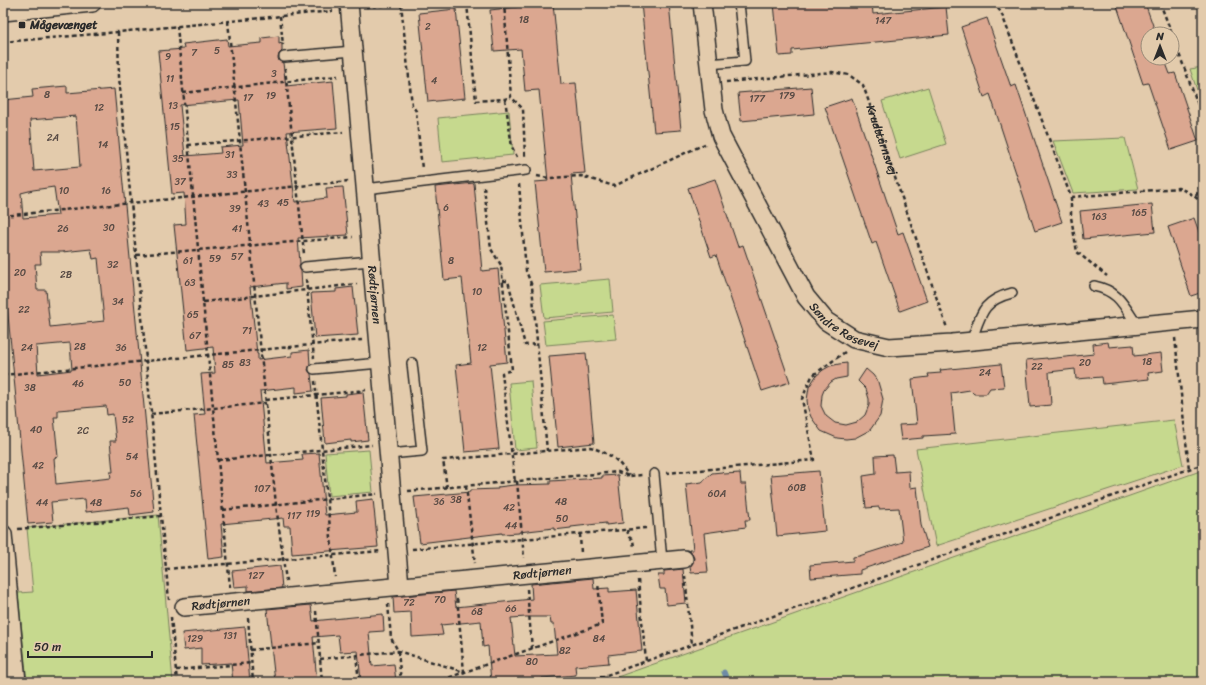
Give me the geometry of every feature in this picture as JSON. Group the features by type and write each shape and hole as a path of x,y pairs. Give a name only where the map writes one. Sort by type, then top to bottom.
{"street":[{"path":"3,12 92,3"},
{"name":"Søndre Røsevej","path":"702,3 710,83 714,110 721,136 806,297 826,321 854,339 889,347 952,344 1203,319"},
{"name":"Rødtjørnen","path":"349,6 400,586"},
{"path":"7,532 5,572 17,682"},
{"name":"Rødtjørnen","path":"175,608 684,559"}],"lane":[{"path":"708,64 745,60 739,3"},
{"path":"284,57 353,51"},
{"path":"364,184 424,182 524,172"},
{"path":"305,267 371,261"},
{"path":"1094,286 1105,288 1119,297 1137,325"},
{"path":"971,342 982,310 990,302 1000,296 1012,293"},
{"path":"314,369 380,363"},
{"path":"389,454 422,451 412,363"},
{"path":"654,474 662,560"}],"path":[{"path":"3,42 280,16 349,6 409,3"},
{"path":"467,3 476,102 505,99 511,96"},
{"path":"504,3 511,96 523,109 524,172"},
{"path":"993,3 1001,12 1071,197 1071,217 1077,252 1107,276 1105,288"},
{"path":"1160,3 1169,26"},
{"path":"401,4 412,105 416,111 424,182"},
{"path":"280,16 337,592"},
{"path":"228,21 276,505 288,597"},
{"path":"177,26 228,564 239,602 250,650 253,682"},
{"path":"118,32 119,77 166,569 175,608 177,682"},
{"path":"1180,57 1203,119"},
{"name":"Krudttårnsvej","path":"710,83 832,72 849,76 863,85 952,344"},
{"path":"183,94 338,76"},
{"path":"505,99 512,147 524,172"},
{"path":"188,145 343,132"},
{"path":"524,172 549,178 581,176 614,186 721,136"},
{"path":"524,172 518,177 526,271 532,286 547,451"},
{"path":"482,175 491,249 502,265 512,370 502,373 511,454 516,481 532,649"},
{"path":"1196,196 1203,180"},
{"path":"3,216 297,186 364,184"},
{"path":"1071,197 1178,188 1196,196 1203,205"},
{"path":"136,255 353,237"},
{"path":"503,281 508,281 526,345 537,344"},
{"path":"203,302 357,284"},
{"path":"1174,322 1190,469"},
{"path":"222,510 618,472 629,476 814,460 802,399 812,376 848,350 854,339"},
{"path":"3,375 363,340"},
{"path":"151,414 383,388"},
{"path":"218,460 372,445"},
{"path":"447,488 443,460 591,447 611,455 620,463 629,476"},
{"path":"587,682 1203,464"},
{"path":"466,486 476,579"},
{"path":"7,532 161,516"},
{"path":"166,569 659,527"},
{"path":"684,559 692,645"},
{"path":"637,563 646,661"},
{"path":"436,682 602,624 596,567"},
{"path":"456,581 464,672"},
{"path":"314,595 322,682"},
{"path":"250,650 319,643"},
{"path":"320,659 398,651 464,672"},
{"path":"356,655 359,682"},
{"path":"176,670 252,663"}],"green space":[{"path":"1203,67 1203,108 1190,69"},
{"path":"928,87 946,144 900,159 882,101"},
{"path":"509,111 513,155 442,162 438,118"},
{"path":"1125,138 1138,189 1073,193 1053,141"},
{"path":"610,279 613,312 544,318 540,285"},
{"path":"613,315 616,339 546,345 543,321"},
{"path":"531,381 537,448 515,450 509,383"},
{"path":"1174,420 1183,465 936,546 916,449"},
{"path":"369,450 373,492 329,496 325,453"},
{"path":"1203,470 1203,682 603,682"},
{"path":"158,515 173,682 27,682 18,593 33,592 27,528"}],"building":[{"path":"516,3 553,3 561,84 576,83 585,173 571,174 580,269 544,272 535,182 548,181 539,90 525,91 521,49 494,51 490,10 517,7"},
{"path":"641,3 669,3 681,130 654,132"},
{"path":"774,3 872,3 873,14 946,7 949,35 792,50 792,55 779,56"},
{"path":"1116,3 1145,3 1153,26 1140,26 1140,66 1167,66 1170,74 1175,73 1198,141 1171,150 1148,83 1143,84"},
{"path":"456,9 465,98 428,102 419,13"},
{"path":"987,18 1011,87 1016,85 1062,222 1035,231 990,94 984,97 961,27"},
{"path":"279,36 279,44 282,43 282,51 278,58 279,61 283,63 286,86 333,81 337,128 287,132 295,202 327,198 326,188 343,187 348,235 298,238 299,267 301,271 302,287 286,289 286,283 250,287 258,360 292,356 292,352 309,350 310,364 308,370 311,374 313,391 296,393 296,387 260,391 267,463 303,460 302,454 319,453 325,515 357,512 356,501 373,499 378,547 292,554 290,526 284,526 283,518 221,524 224,557 208,559 194,415 205,414 201,374 215,373 213,347 187,350 174,225 186,224 184,193 172,194 158,51 184,49 183,44 227,39 228,46 262,43 262,38","holes":["239,100 243,145 220,147 221,153 185,156 180,105"]},
{"path":"67,86 67,93 114,89 154,512 130,515 129,507 86,512 85,499 51,502 53,522 28,524 3,263 3,100 33,97 32,89","holes":["76,116 80,167 34,171 30,120","54,187 58,215 23,218 21,193","91,249 93,259 98,258 104,321 50,327 46,290 37,290 35,264 41,264 40,252 62,252","70,343 72,370 38,374 36,346","106,406 107,415 113,414 116,441 110,441 113,472 110,472 111,478 56,484 54,458 58,457 54,417 58,417 58,410"]},
{"path":"811,87 814,114 741,121 738,93"},
{"path":"852,98 898,234 903,232 927,301 900,311 876,242 872,244 825,107"},
{"path":"715,179 738,247 743,245 790,382 762,391 716,255 711,257 688,188"},
{"path":"474,183 482,271 498,269 507,362 490,364 499,449 465,452 456,365 471,363 462,278 444,280 435,187"},
{"path":"1152,204 1155,232 1083,239 1080,211"},
{"path":"1194,218 1203,243 1203,292 1191,296 1168,227"},
{"path":"353,287 358,335 315,338 311,293 336,292 336,289"},
{"path":"1108,342 1109,347 1133,345 1134,356 1161,353 1163,371 1148,373 1149,379 1103,384 1102,377 1076,379 1075,369 1049,372 1051,405 1030,407 1026,360 1094,354 1093,344"},
{"path":"586,353 594,443 558,447 549,356"},
{"path":"847,363 847,377 836,379 831,382 824,390 822,395 821,406 826,416 835,423 846,425 857,422 865,415 869,405 869,399 866,389 858,381 866,369 878,382 883,399 880,416 870,430 855,438 846,439 837,438 821,431 811,417 807,400 809,387 816,376 830,366"},
{"path":"1001,364 1004,387 990,388 986,394 974,394 970,390 951,393 955,434 923,436 923,438 901,440 899,425 917,424 912,379 929,377 928,374 941,373 940,370"},
{"path":"363,392 368,440 325,443 321,398 346,396 346,394"},
{"path":"893,455 895,472 909,471 910,488 917,487 921,525 928,547 860,570 860,574 811,578 810,565 853,561 853,557 903,542 899,508 866,508 863,476 876,474 875,456"},
{"path":"819,471 825,531 777,536 771,475"},
{"path":"722,472 724,474 740,473 741,484 746,484 750,520 745,520 746,527 704,533 708,572 691,573 690,567 694,558 689,550 693,550 686,484 702,482 712,473"},
{"path":"618,475 623,523 606,525 606,523 554,530 554,528 519,533 502,533 420,543 414,497 470,492 470,490 498,489 498,487 514,485 550,484 550,481 602,478 602,476"},
{"path":"280,566 282,588 248,591 248,586 234,587 232,571"},
{"path":"683,569 686,603 667,605 665,589 660,589 658,575 664,575 664,571"},
{"path":"593,578 594,589 609,588 609,592 636,590 642,651 608,655 609,663 575,666 576,675 542,678 542,682 491,682 488,646 483,647 481,621 441,625 443,635 412,637 411,612 394,613 393,597 454,591 456,607 532,599 531,584","holes":["550,617 551,624 554,624 557,654 515,656 511,618"]},
{"path":"311,605 313,621 383,614 384,631 369,632 372,666 394,664 396,682 361,682 358,651 340,652 338,635 313,637 317,682 275,682 267,609"},
{"path":"245,627 250,682 233,682 231,663 201,665 201,648 184,650 182,633"}],"waterway":[{"path":"724,672 728,682"}],"place":[{"name":"Mågevænget","path":"22,25"}]}
